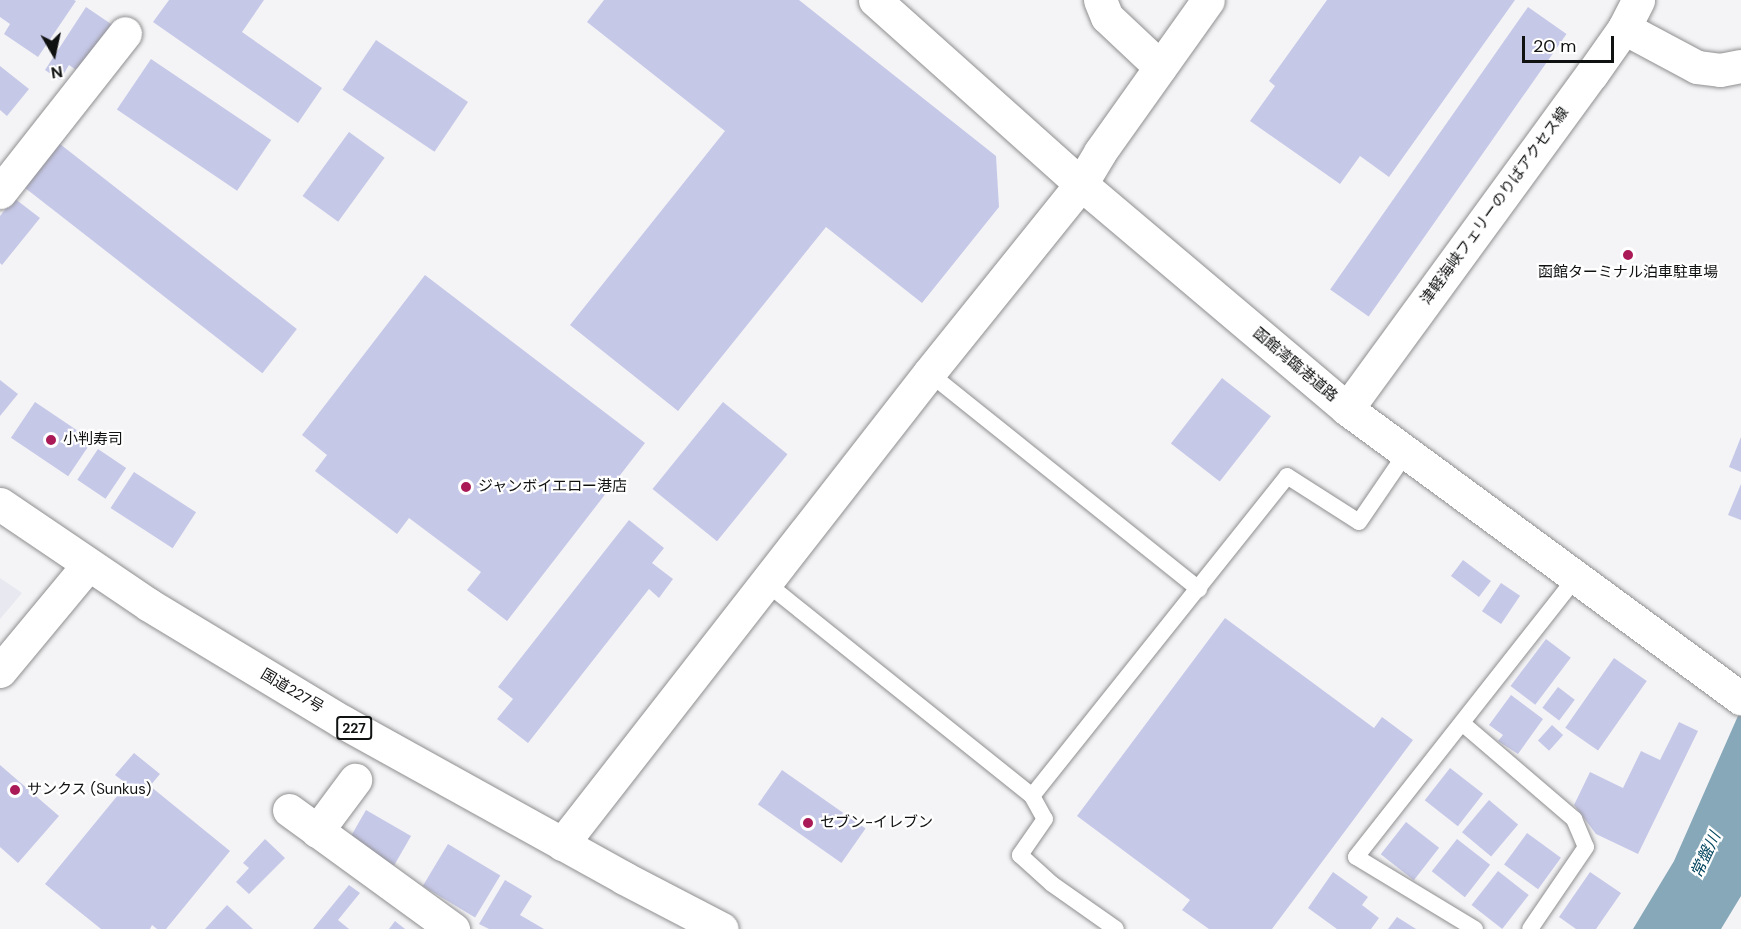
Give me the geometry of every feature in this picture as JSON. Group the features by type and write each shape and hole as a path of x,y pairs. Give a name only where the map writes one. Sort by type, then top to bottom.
{"main road":[{"name":"函館湾臨港道路","path":"875,0 1081,184 1347,409 1731,691"},
{"path":"1100,0 1107,17 1160,67"},
{"path":"562,844 929,373 1081,184 1100,152 1208,0"},
{"path":"1631,14 1697,66 1720,70 1741,66"},
{"name":"津軽海峡フェリーのりばアクセス線","path":"1347,409 1631,14"},
{"path":"0,192 126,33"},
{"name":"国道227号","path":"0,504 88,565 343,722 711,926"},
{"path":"0,671 88,565"},
{"path":"317,831 355,780"},
{"path":"289,810 453,929"}],"lane":[{"path":"929,373 1199,590"},
{"path":"1032,796 1199,590 1287,476 1359,522 1406,453"},
{"path":"1475,929 1356,857 1576,577"},
{"path":"765,582 1032,796 1045,819 1020,855 1052,884 1116,929"},
{"path":"1462,723 1574,819 1586,847 1530,929"}],"shaded area":[{"path":"0,578 22,593 0,619"}],"water":[{"name":"常盤川","path":"1741,709 1741,896 1721,929 1633,929 1674,861"}],"building":[{"path":"0,0 76,1 38,57 4,34 10,24 0,17"},
{"path":"169,0 264,0 242,32 322,88 298,123 153,22"},
{"path":"604,0 799,0 996,156 999,207 922,303 826,227 678,411 570,325 725,131 587,22"},
{"path":"1327,0 1515,0 1389,177 1360,156 1340,184 1250,121 1275,86 1269,81"},
{"path":"86,7 114,26 82,74 69,65 60,80 45,70"},
{"path":"1528,7 1567,34 1369,317 1330,290"},
{"path":"376,40 468,102 434,152 342,90"},
{"path":"151,59 271,140 237,191 117,110"},
{"path":"0,66 29,89 7,116 0,110"},
{"path":"349,132 385,158 338,222 303,196"},
{"path":"51,137 297,329 262,373 17,181"},
{"path":"14,198 40,218 2,265 0,263 0,216"},
{"path":"425,275 645,443 507,621 467,590 481,572 409,518 397,534 315,471 327,455 302,435"},
{"path":"1222,378 1271,416 1220,482 1171,443"},
{"path":"0,380 18,394 0,416"},
{"path":"35,402 92,441 68,476 11,438"},
{"path":"723,402 788,454 717,541 653,489"},
{"path":"1741,437 1741,472 1729,467"},
{"path":"98,449 126,468 105,499 77,480"},
{"path":"134,472 196,512 173,548 111,508"},
{"path":"1741,484 1741,520 1728,515"},
{"path":"629,520 664,548 652,563 673,579 659,598 649,589 528,743 497,719 513,699 498,687"},
{"path":"1463,560 1491,581 1479,597 1451,576"},
{"path":"1501,583 1520,596 1501,624 1482,611"},
{"path":"1225,618 1374,728 1382,717 1413,740 1272,929 1209,929 1182,910 1190,900 1077,816"},
{"path":"1546,639 1571,658 1535,705 1510,686"},
{"path":"1614,658 1647,681 1598,751 1565,728"},
{"path":"1558,687 1575,700 1559,720 1542,708"},
{"path":"1511,695 1543,719 1518,754 1498,741 1503,735 1489,725"},
{"path":"1679,722 1698,731 1638,854 1596,834 1574,805 1590,772 1623,788 1641,751 1660,760"},
{"path":"1552,725 1563,735 1549,751 1538,741"},
{"path":"134,753 160,774 150,786 230,851 166,929 157,929 152,925 150,929 101,929 45,884 127,784 115,775"},
{"name":"サンクス (Sunkus)","path":"0,765 59,816 18,863 0,847"},
{"path":"1450,768 1483,794 1458,826 1425,800"},
{"path":"782,770 866,829 841,863 758,804"},
{"path":"1489,800 1518,824 1491,857 1462,832"},
{"path":"366,810 411,836 394,865 349,839"},
{"path":"1406,822 1439,848 1414,880 1381,854"},
{"path":"1527,833 1561,858 1538,889 1504,865"},
{"path":"265,839 285,858 249,894 236,882 249,868 243,863"},
{"path":"1457,839 1490,865 1465,897 1432,871"},
{"path":"448,844 500,875 475,917 423,886"},
{"path":"1498,871 1529,895 1502,929 1472,905"},
{"path":"1333,872 1368,897 1362,905 1379,918 1371,929 1337,929 1308,908"},
{"path":"1590,872 1621,893 1596,929 1576,929 1559,917"},
{"path":"505,880 532,896 520,915 544,929 489,929 479,924"},
{"path":"349,885 360,893 338,920 349,929 313,929"},
{"path":"227,905 253,929 205,929"},
{"path":"1397,917 1416,929 1388,929"},
{"path":"395,921 405,929 389,929"}],"place":[{"name":"函館ターミナル泊車駐車場","path":"1628,255"},
{"name":"小判寿司","path":"51,440"},
{"name":"ジャンボイエロー港店","path":"466,487"},
{"name":"サンクス (Sunkus)","path":"15,790"},
{"name":"セブン-イレブン","path":"808,823"}]}
